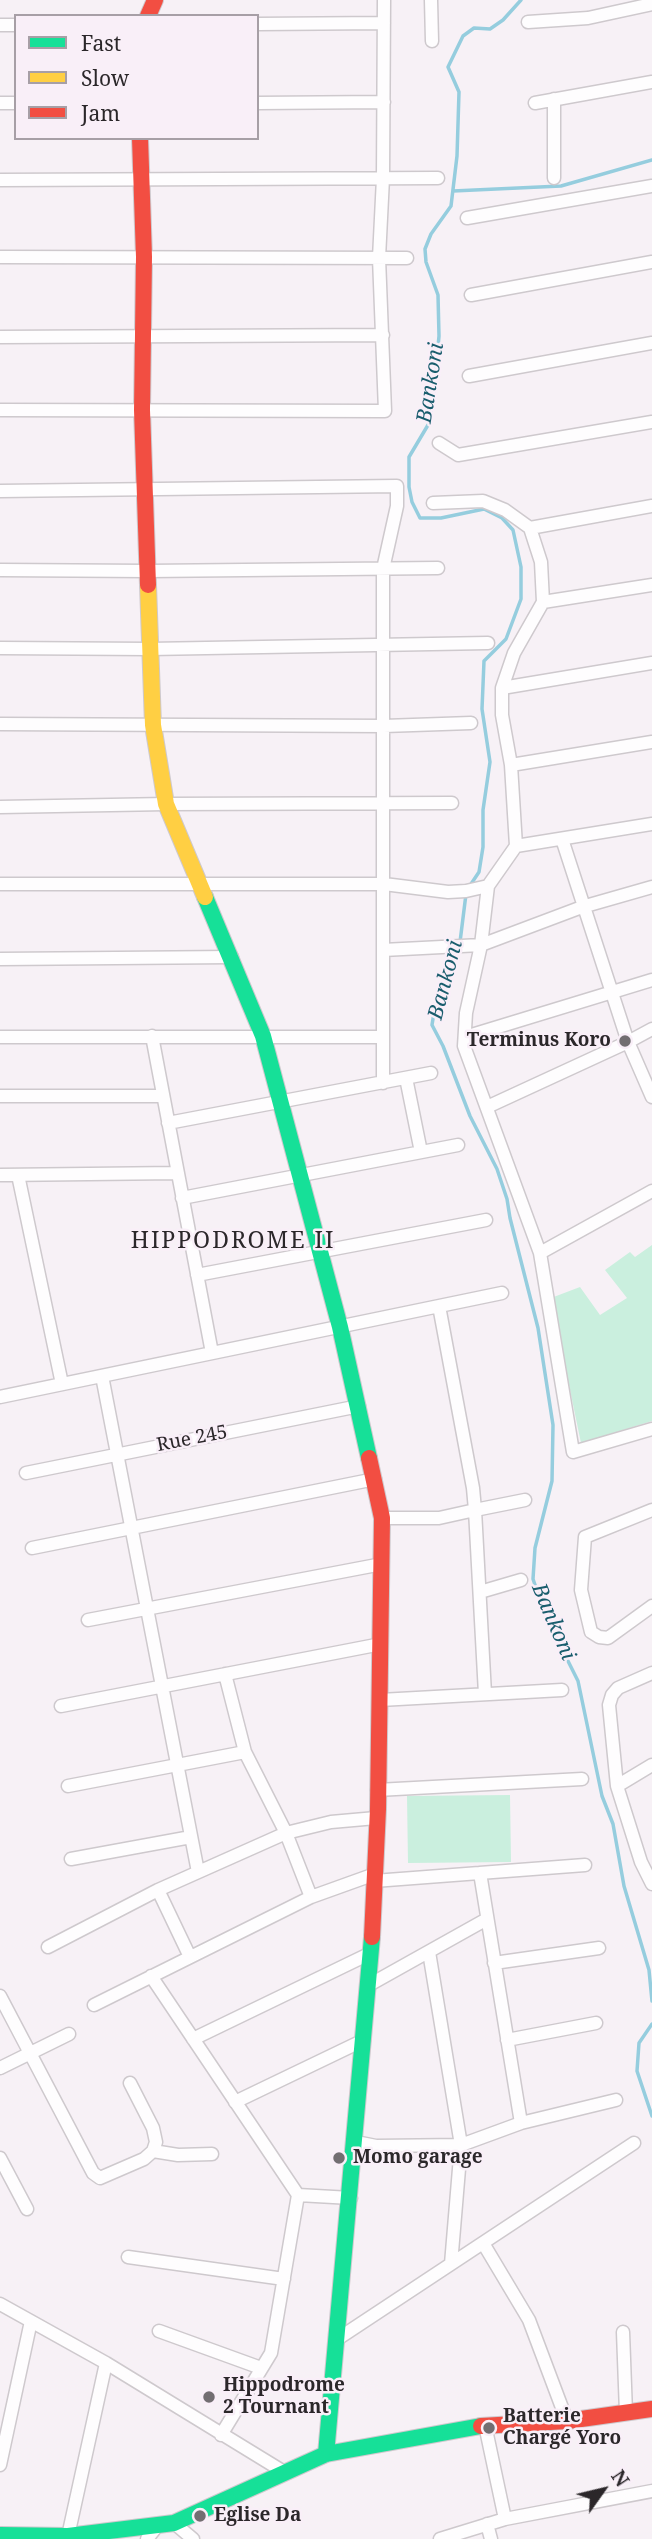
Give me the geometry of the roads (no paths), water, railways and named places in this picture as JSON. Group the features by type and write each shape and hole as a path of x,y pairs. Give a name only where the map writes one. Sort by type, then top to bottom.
{"street":[{"path":"0,410 385,411 379,258 383,178 384,0"},
{"path":"431,0 432,41"},
{"path":"528,22 588,18 623,5 652,4"},
{"path":"259,24 384,23"},
{"path":"535,103 652,82"},
{"path":"554,99 554,178"},
{"path":"259,103 384,102"},
{"path":"140,140 144,257 142,410 150,649 153,724 166,804 263,1036 340,1327 382,1518 380,1700 372,1953 327,2454"},
{"path":"0,180 438,178"},
{"path":"467,218 652,186"},
{"path":"0,257 407,258"},
{"path":"471,295 652,262"},
{"path":"0,337 383,335"},
{"path":"469,376 652,343"},
{"path":"439,443 458,455 652,422"},
{"path":"0,491 397,486 397,506 383,569 383,1083"},
{"path":"433,503 483,501 505,510 530,527 541,562 543,602 514,653 502,688 502,715 511,765 516,846 488,886 481,945 466,1013 464,1046 540,1253 573,1452 652,1429"},
{"path":"530,527 652,506"},
{"path":"0,569 148,571 438,568"},
{"path":"543,602 652,585"},
{"path":"0,648 150,649 488,643"},
{"path":"502,688 652,663"},
{"path":"0,724 384,726 471,723"},
{"path":"511,765 652,742"},
{"path":"0,807 453,803"},
{"path":"516,846 652,824"},
{"path":"562,839 628,1042 652,1097"},
{"path":"0,884 384,884 448,892 488,886"},
{"path":"383,950 481,945 582,907 652,887"},
{"path":"0,959 232,957"},
{"path":"465,1037 652,980"},
{"path":"487,1107 628,1042 652,1028"},
{"path":"152,1036 212,1353"},
{"path":"0,1037 382,1037"},
{"path":"168,1123 431,1073"},
{"path":"406,1079 421,1152"},
{"path":"0,1096 163,1096"},
{"path":"182,1198 457,1145"},
{"path":"0,1175 177,1173"},
{"path":"18,1175 62,1384"},
{"path":"540,1253 652,1191"},
{"path":"197,1275 486,1220"},
{"path":"0,1397 502,1293"},
{"path":"439,1306 473,1488 485,1694"},
{"path":"102,1376 198,1872"},
{"name":"Rue 245","path":"26,1473 359,1406"},
{"path":"32,1548 375,1479"},
{"path":"382,1518 439,1518 525,1500"},
{"path":"652,1510 585,1538 581,1590 592,1632 599,1637 608,1638 652,1606"},
{"path":"88,1620 148,1611 382,1564"},
{"path":"480,1592 521,1580"},
{"path":"61,1706 381,1644"},
{"path":"652,1673 618,1688 609,1704 617,1786 641,1862 652,1884"},
{"path":"225,1674 245,1752 286,1833 311,1897"},
{"path":"380,1700 562,1690"},
{"path":"68,1786 245,1752"},
{"path":"617,1786 652,1765"},
{"path":"377,1790 582,1779"},
{"path":"48,1947 158,1890 286,1833 331,1822 376,1818"},
{"path":"71,1859 191,1837"},
{"path":"94,2005 311,1897 374,1878 585,1865"},
{"path":"480,1873 522,2123"},
{"path":"158,1890 190,1957"},
{"path":"369,1985 487,1919"},
{"path":"494,1963 599,1948"},
{"path":"429,1952 461,2145 451,2264"},
{"path":"193,2039 372,1953"},
{"path":"151,1976 298,2195 271,2353 221,2435"},
{"path":"0,1996 93,2173 100,2178 144,2159 153,2151 156,2142 153,2128 130,2083"},
{"path":"507,2040 596,2023"},
{"path":"0,2068 69,2034"},
{"path":"235,2102 364,2040"},
{"path":"356,2142 376,2146 461,2145 522,2123 615,2100"},
{"path":"339,2338 634,2143"},
{"path":"153,2151 178,2155 212,2154"},
{"path":"0,2158 27,2209"},
{"path":"298,2195 351,2198"},
{"path":"483,2243 529,2320 567,2421"},
{"path":"128,2257 284,2279"},
{"path":"0,2304 106,2362 284,2472"},
{"path":"0,2465 31,2321"},
{"path":"159,2331 261,2368"},
{"path":"623,2332 626,2413"},
{"path":"67,2537 106,2362"},
{"path":"147,2539 166,2524 327,2454 485,2425 567,2421 652,2409"},
{"path":"485,2425 505,2519"},
{"path":"440,2539 505,2519 652,2491"},
{"path":"0,2535 67,2537 166,2524 194,2539"},
{"path":"487,2524 491,2539"}],"waterway":[{"name":"Bankoni","path":"469,887 479,872 483,847 483,810 490,762 482,709 484,661 506,639 521,599 521,567 513,530 502,518 484,509 441,518 420,518 412,502 409,487 409,457 428,425 433,401 439,336 438,295 426,262 425,249 431,234 451,206 457,156 459,92 448,67 463,36 474,28 490,29 503,20 521,0"},
{"path":"453,191 561,186 652,160"},
{"name":"Bankoni","path":"460,942 466,894"},
{"name":"Bankoni","path":"458,949 453,969 437,994 432,1025 470,1116 497,1169 507,1199 538,1328 553,1425 552,1481 535,1548 533,1579 546,1617 578,1681 602,1796 613,1824 624,1886 649,1970 652,2001"},
{"name":"Bankoni","path":"652,2024 639,2043 637,2071 652,2116"}],"place":[{"name":"Terminus Koro","path":"625,1041"},
{"name":"Momo garage","path":"339,2158"},
{"name":"Hippodrome 2 Tournant","path":"209,2397"},
{"name":"Batterie Chargé Yoro","path":"489,2428"},
{"name":"Eglise Da","path":"200,2516"}],"district":[{"name":"HIPPODROME II","path":"233,1241"}]}
